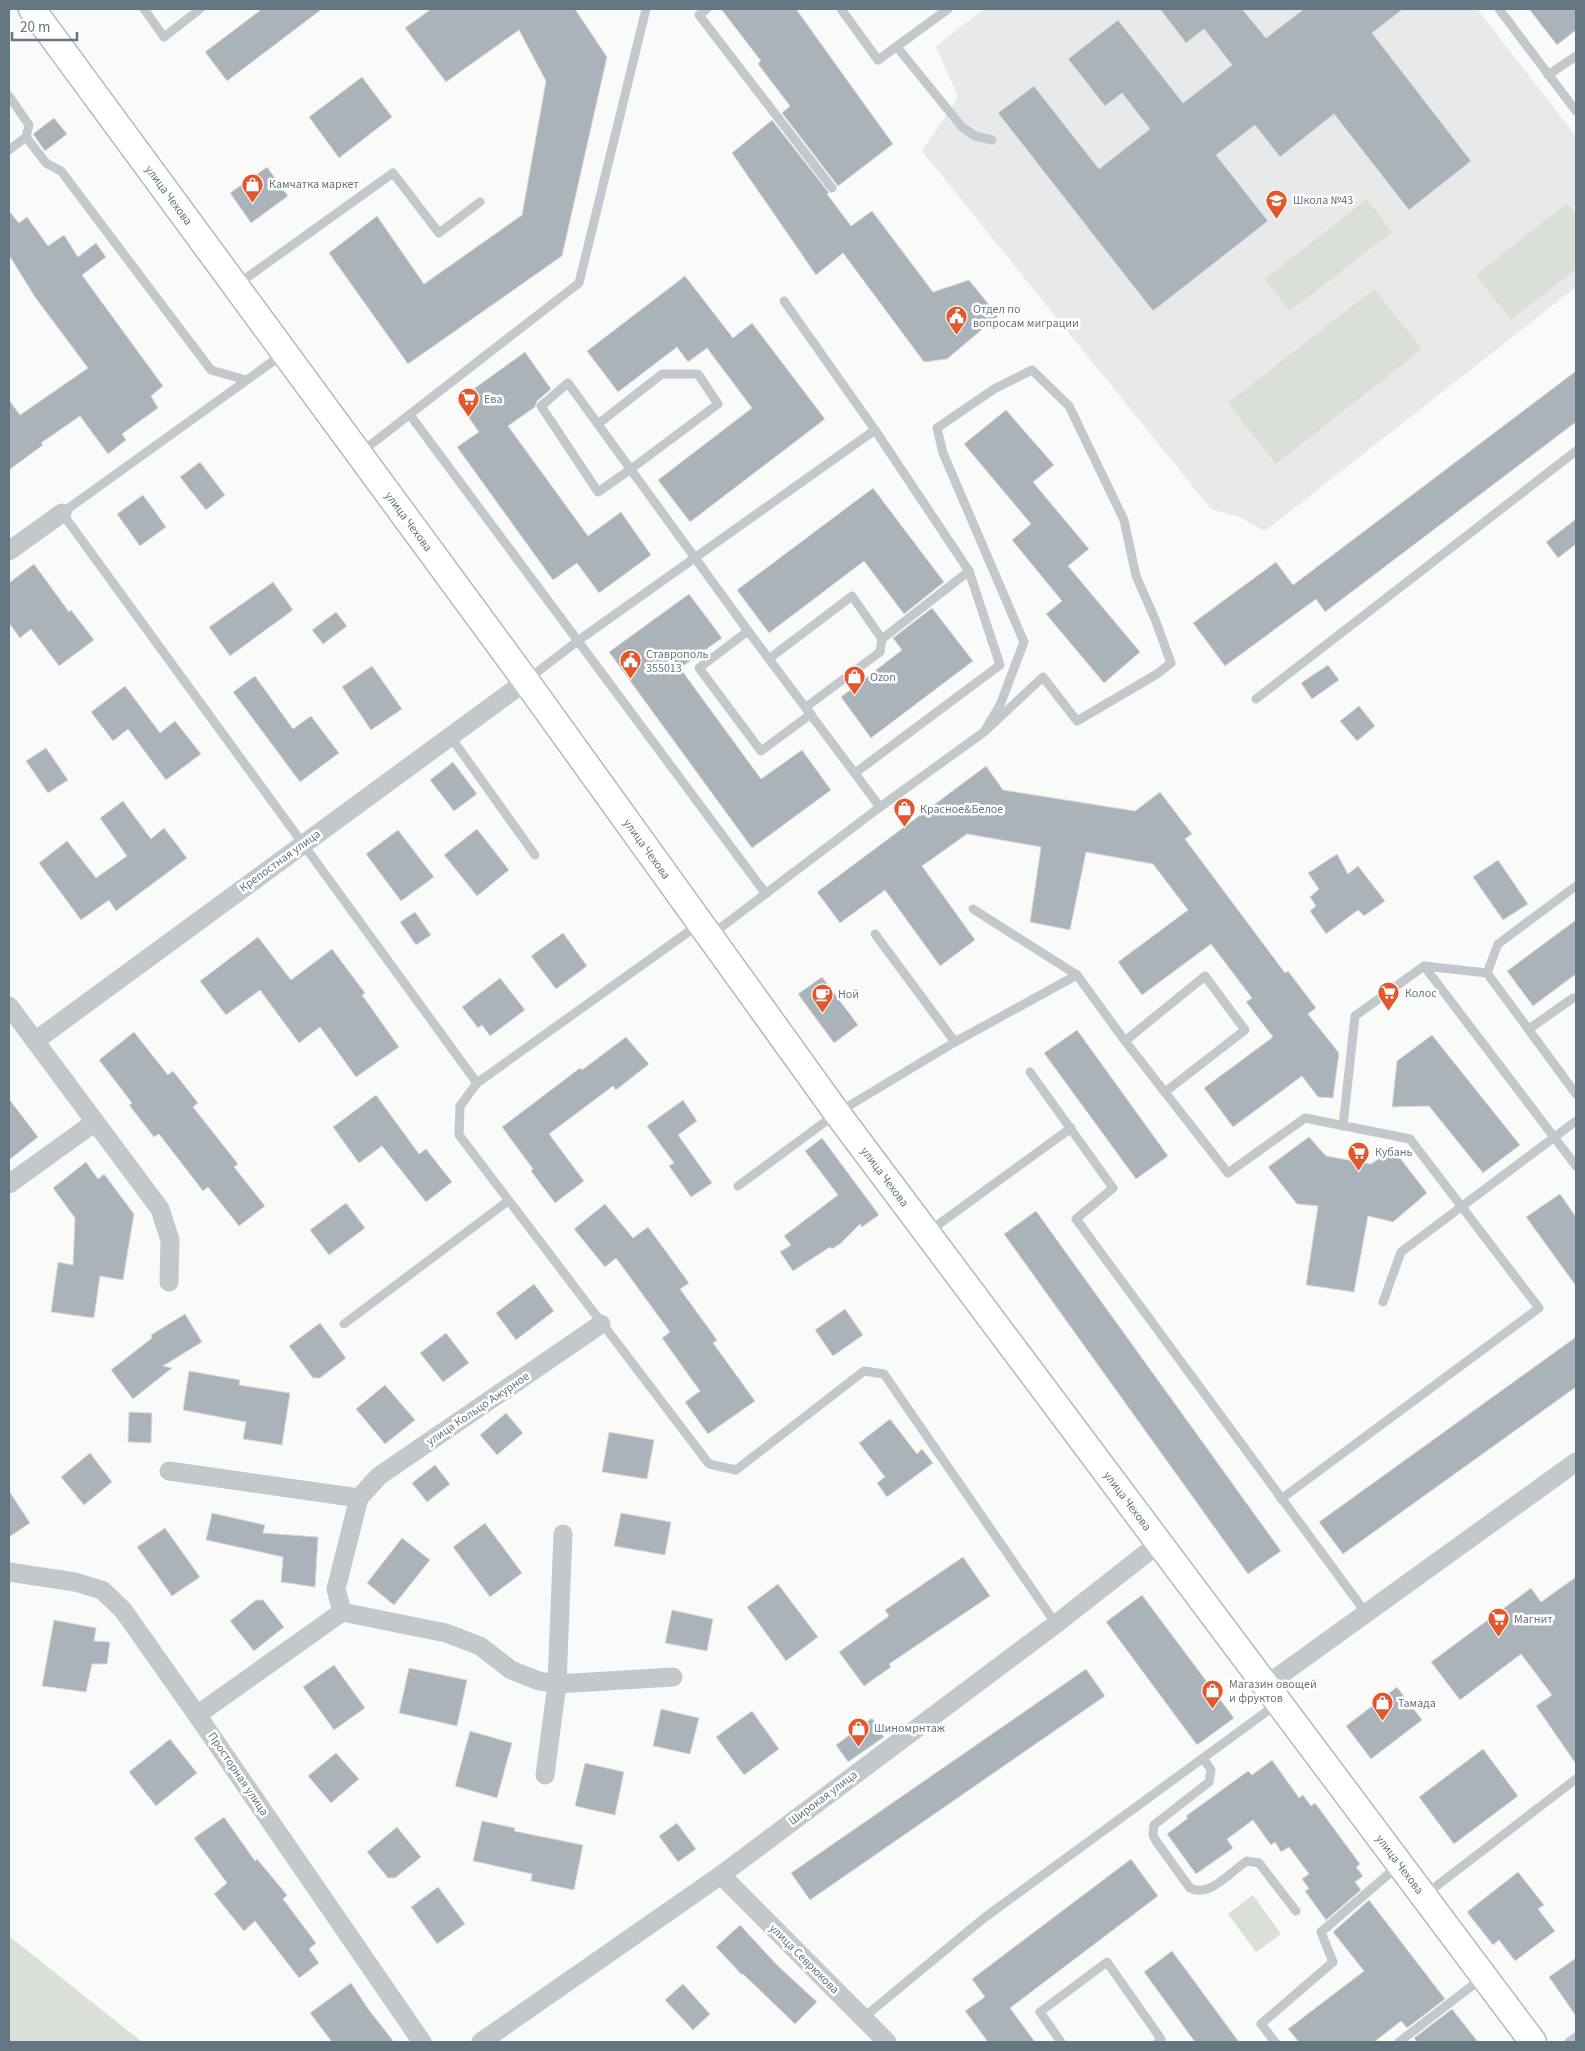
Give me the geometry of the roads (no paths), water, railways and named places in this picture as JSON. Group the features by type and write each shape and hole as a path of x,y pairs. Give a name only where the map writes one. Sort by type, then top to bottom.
{"street":[{"name":"улица Чехова","path":"32,9 526,681 837,1113 1158,1544 1533,2042"},
{"path":"9,551 62,513"},
{"name":"Крепостная улица","path":"35,1041 526,681"},
{"path":"9,1006 160,1209 170,1240 169,1282"},
{"path":"9,1184 95,1122"},
{"name":"улица Кольцо Ажурное","path":"342,1612 336,1589 359,1498 379,1476 601,1324"},
{"path":"1272,1694 1366,1613 1576,1462"},
{"path":"169,1471 359,1498"},
{"path":"545,1775 558,1684 564,1534"},
{"name":"Широкая улица","path":"481,2042 721,1875 1056,1624 1158,1544"},
{"name":"Просторная улица","path":"9,1572 75,1582 102,1590 123,1610 422,2042"},
{"path":"197,1715 342,1612 446,1633 480,1646 510,1670 539,1681 558,1684 673,1677"},
{"name":"улица Севрюкова","path":"721,1875 887,2042"}],"lane":[{"path":"144,9 164,37 200,9"},
{"path":"358,454 579,283 646,9"},
{"path":"707,9 699,15 832,188"},
{"path":"841,9 878,60 948,9"},
{"path":"1499,9 1576,111"},
{"path":"897,46 962,127 975,136 992,140"},
{"path":"1548,75 1576,56"},
{"path":"9,96 29,125 26,137 9,150"},
{"path":"26,137 46,163 61,171 211,370 246,380"},
{"path":"236,285 393,174 439,233 480,202"},
{"path":"784,301 875,430 969,571 1000,665 855,773"},
{"path":"284,353 62,513 478,1083"},
{"path":"984,732 1000,705 1024,642 942,453 937,428 994,390 1032,370 1069,406 1124,520 1136,576 1156,619 1171,662 1156,674 1077,721 1043,677 984,732 880,807 766,894 704,930 478,1083 460,1106 460,1135 601,1324 709,1464 736,1470 864,1371 884,1374 1056,1624"},
{"path":"598,424 662,374 698,374 718,404 631,470 598,492 541,406 568,383 631,470 696,558 748,631 880,807"},
{"path":"410,415 766,894"},
{"path":"526,681 579,640 875,430"},
{"path":"1256,699 1576,451"},
{"path":"748,631 699,668 761,751 880,652 882,639 969,571"},
{"path":"770,658 852,596 882,639"},
{"path":"450,736 535,855"},
{"path":"1487,973 1498,944 1576,886"},
{"path":"973,909 1077,975 1125,1041 1228,1173 1305,1118 1410,1139 1538,1308 1281,1499"},
{"path":"875,934 955,1042"},
{"path":"1424,966 1576,1166"},
{"path":"1343,1126 1355,1016 1424,966 1487,973 1576,1094"},
{"path":"738,1186 837,1113 955,1042 1077,975"},
{"path":"1125,1041 1205,976 1245,1030 1165,1092"},
{"path":"1529,1030 1573,998"},
{"path":"1030,1072 1113,1188 1076,1219 1366,1613"},
{"path":"1383,1302 1401,1252 1576,1121"},
{"path":"926,1233 1070,1128"},
{"path":"344,1324 508,1201"},
{"path":"863,2018 984,1918 1202,1758 1272,1694"},
{"path":"1202,1758 1211,1770 1209,1782 1154,1825 1153,1835 1156,1841 1190,1888 1200,1891 1210,1888 1247,1861 1259,1863 1296,1911"},
{"path":"1424,1896 1576,1779"},
{"path":"1275,2042 1261,2024 1333,1962 1320,1932 1400,1864"},
{"path":"1061,2042 1040,2012 1108,1962 1162,2040 1158,2042"},
{"path":"1399,2042 1484,1976"},
{"path":"1569,2042 1576,2037"}],"place":[{"name":"Камчатка маркет","path":"253,203"},
{"name":"Школа №43","path":"1277,219"},
{"name":"Отдел по вопросам миграции","path":"957,335"},
{"name":"Ева","path":"468,418"},
{"name":"Ставрополь 355013","path":"630,680"},
{"name":"Ozon","path":"854,696"},
{"name":"Красное&Белое","path":"904,828"},
{"name":"Колос","path":"1389,1012"},
{"name":"Ной","path":"822,1013"},
{"name":"Кубань","path":"1359,1171"},
{"name":"Магнит","path":"1498,1638"},
{"name":"Магазин овощей и фруктов","path":"1213,1710"},
{"name":"Тамада","path":"1382,1722"},
{"name":"Шиномрнтаж","path":"858,1747"}]}
